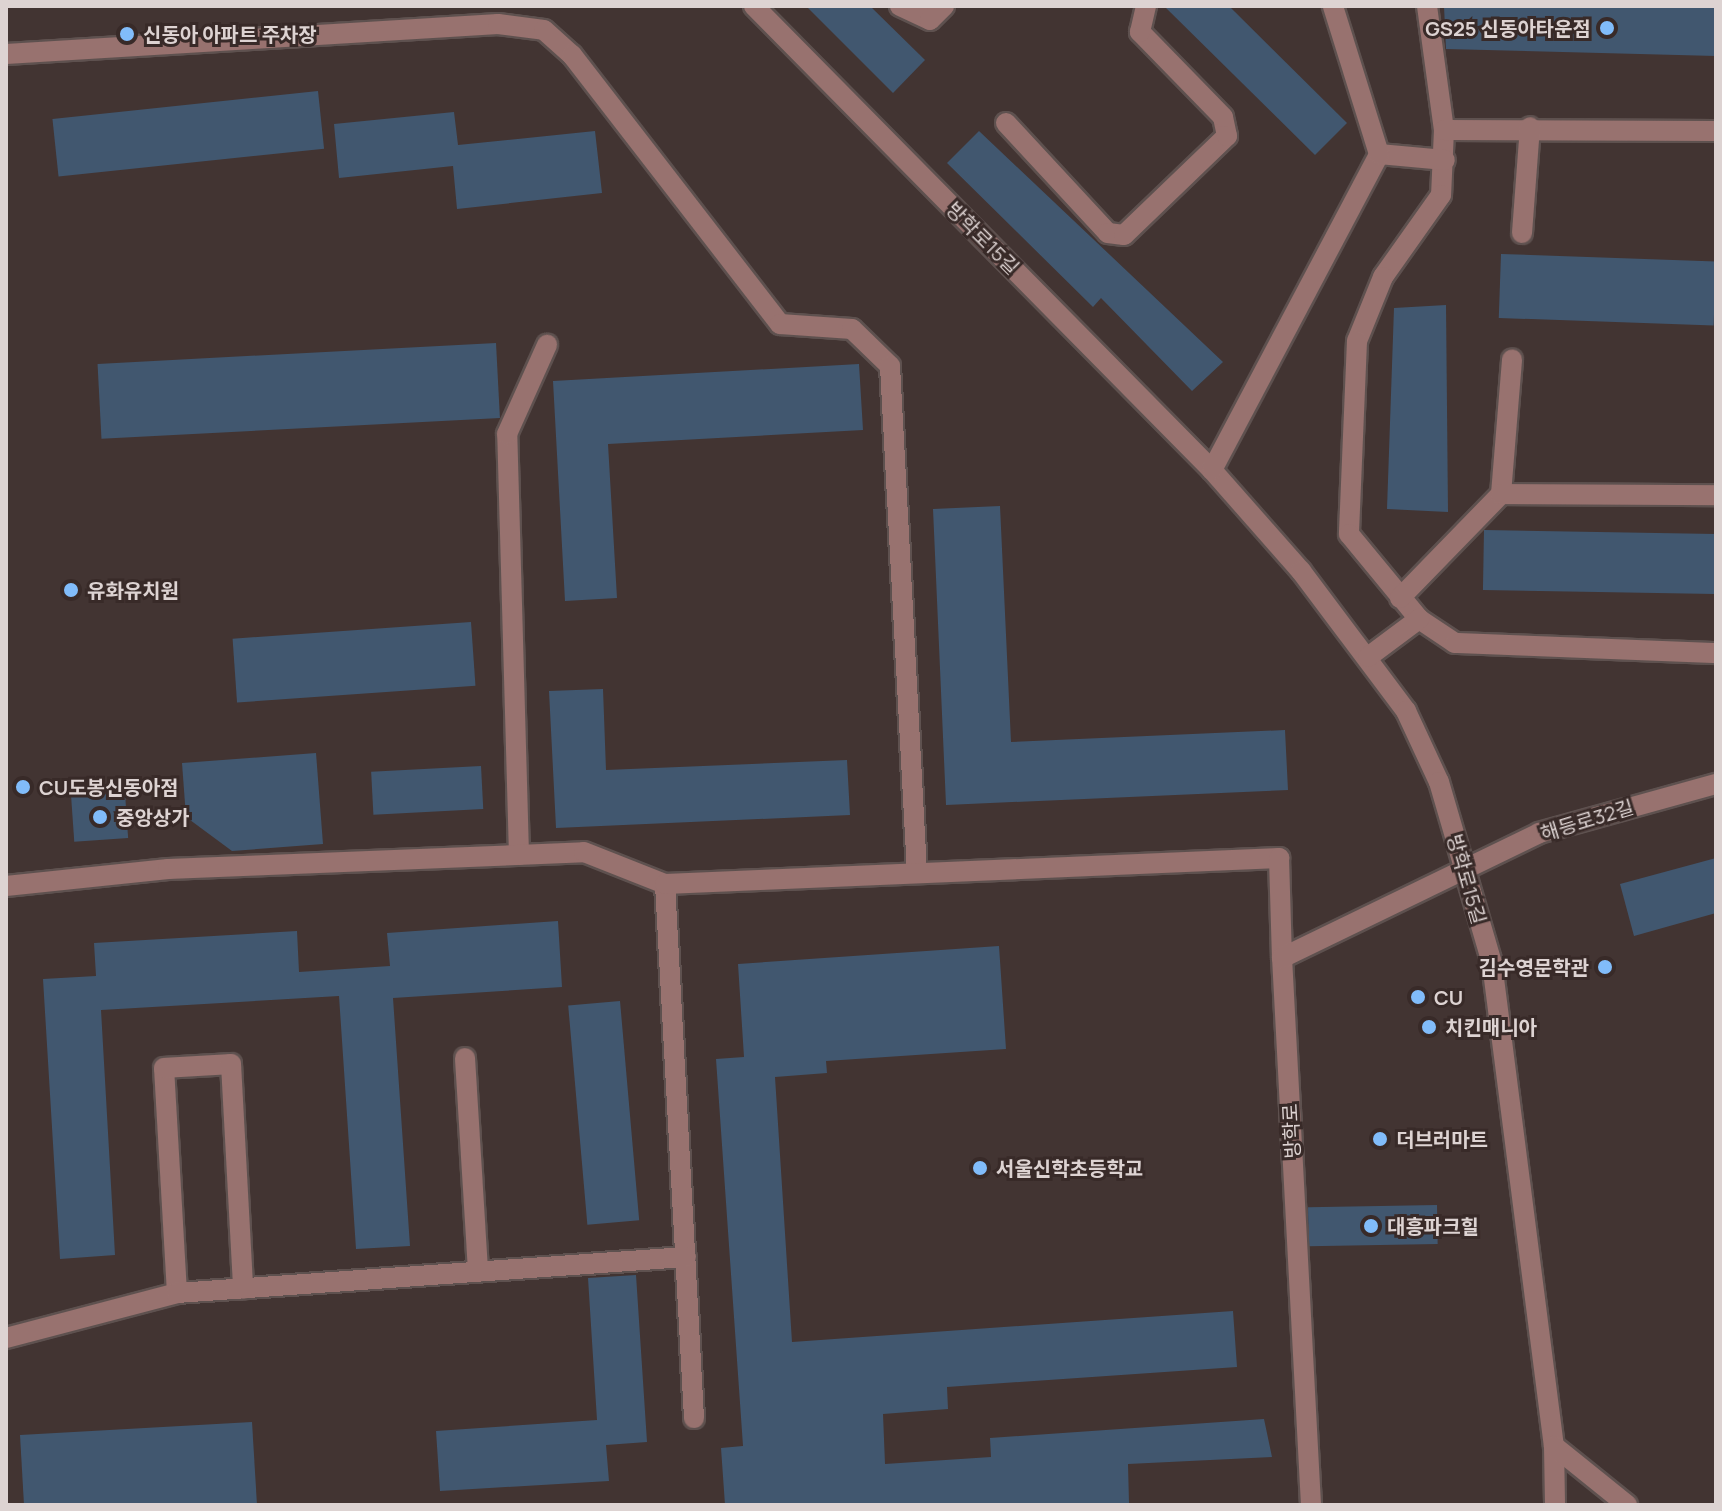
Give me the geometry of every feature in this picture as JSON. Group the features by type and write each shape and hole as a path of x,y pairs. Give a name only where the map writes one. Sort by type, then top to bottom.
{"street":[{"name":"방학로15길","path":"754,6 1212,470 1368,657 1406,711 1439,782 1492,963 1554,1446 1555,1505"},
{"path":"900,6 921,20 944,6"},
{"path":"1006,123 1108,233 1124,235 1227,136 1223,117 1140,32 1146,6"},
{"path":"1212,470 1379,154 1333,6"},
{"path":"1427,6 1444,130 1441,195 1383,277 1357,341 1349,534 1419,619 1455,643 1716,653"},
{"path":"6,54 498,24 544,30 572,55 780,324 852,329 890,366 917,873 665,884 584,852 168,869 6,886"},
{"path":"1444,130 1530,127 1716,131"},
{"path":"1522,233 1530,127"},
{"path":"1379,154 1445,160"},
{"path":"519,855 507,434 547,345"},
{"path":"1400,598 1501,494 1512,359"},
{"path":"1501,494 1716,495"},
{"path":"1368,657 1419,619"},
{"name":"해등로32길","path":"1466,874 1539,833 1716,784"},
{"name":"방학로","path":"917,873 1279,858 1311,1505"},
{"path":"1282,958 1466,874"},
{"path":"665,884 694,1418"},
{"path":"465,1058 478,1272"},
{"path":"177,1293 164,1068 231,1064 243,1289"},
{"path":"6,1338 177,1293 686,1257"},
{"path":"1554,1446 1627,1505"}],"building":[{"path":"806,6 870,6 925,60 893,93"},
{"path":"1164,6 1229,6 1347,123 1315,155"},
{"path":"1444,6 1716,6 1716,56 1446,49"},
{"path":"318,91 324,149 59,177 52,119"},
{"path":"454,112 458,145 595,131 602,193 457,209 453,166 339,178 334,124"},
{"path":"979,131 1223,362 1192,391 1101,298 1093,307 947,163"},
{"path":"1501,254 1716,262 1714,325 1499,318"},
{"path":"1446,305 1448,512 1387,509 1394,308"},
{"path":"496,343 500,418 101,439 98,364"},
{"path":"859,364 863,430 608,444 617,598 565,601 553,381"},
{"path":"1000,506 1011,742 1285,730 1288,790 946,805 933,509"},
{"path":"1484,530 1716,534 1715,594 1483,590"},
{"path":"471,622 475,686 237,703 233,639"},
{"path":"603,689 606,770 847,760 850,815 556,828 549,691"},
{"path":"316,753 323,844 232,851 186,817 182,763"},
{"path":"481,766 483,809 373,815 371,772"},
{"name":"중앙상가","path":"125,793 128,838 74,842 71,797"},
{"path":"1716,858 1716,913 1634,936 1620,884"},
{"path":"558,921 562,987 393,998 410,1246 356,1249 339,996 101,1010 115,1255 60,1259 43,979 96,976 94,943 297,931 299,972 390,966 387,933"},
{"path":"999,946 1006,1049 826,1061 827,1073 775,1077 792,1342 1233,1311 1237,1367 947,1387 948,1409 883,1414 885,1464 991,1457 990,1438 1264,1419 1272,1457 1128,1464 1129,1503 725,1505 721,1448 743,1446 716,1059 744,1057 738,964"},
{"path":"620,1001 639,1220 587,1225 568,1006"},
{"name":"대흥파크힐","path":"1437,1205 1438,1244 1309,1246 1308,1207"},
{"path":"636,1275 647,1442 606,1445 609,1481 440,1491 436,1431 597,1420 588,1278"},
{"path":"252,1422 257,1505 24,1505 20,1435"}],"place":[{"name":"GS25 신동아타운점","path":"1607,28"},
{"name":"신동아 아파트 주차장","path":"127,34"},
{"name":"유화유치원","path":"71,590"},
{"name":"CU도봉신동아점","path":"23,787"},
{"name":"중앙상가","path":"100,817"},
{"name":"김수영문학관","path":"1605,967"},
{"name":"CU","path":"1418,997"},
{"name":"치킨매니아","path":"1429,1027"},
{"name":"더브러마트","path":"1380,1139"},
{"name":"서울신학초등학교","path":"980,1168"},
{"name":"대흥파크힐","path":"1371,1226"}]}
